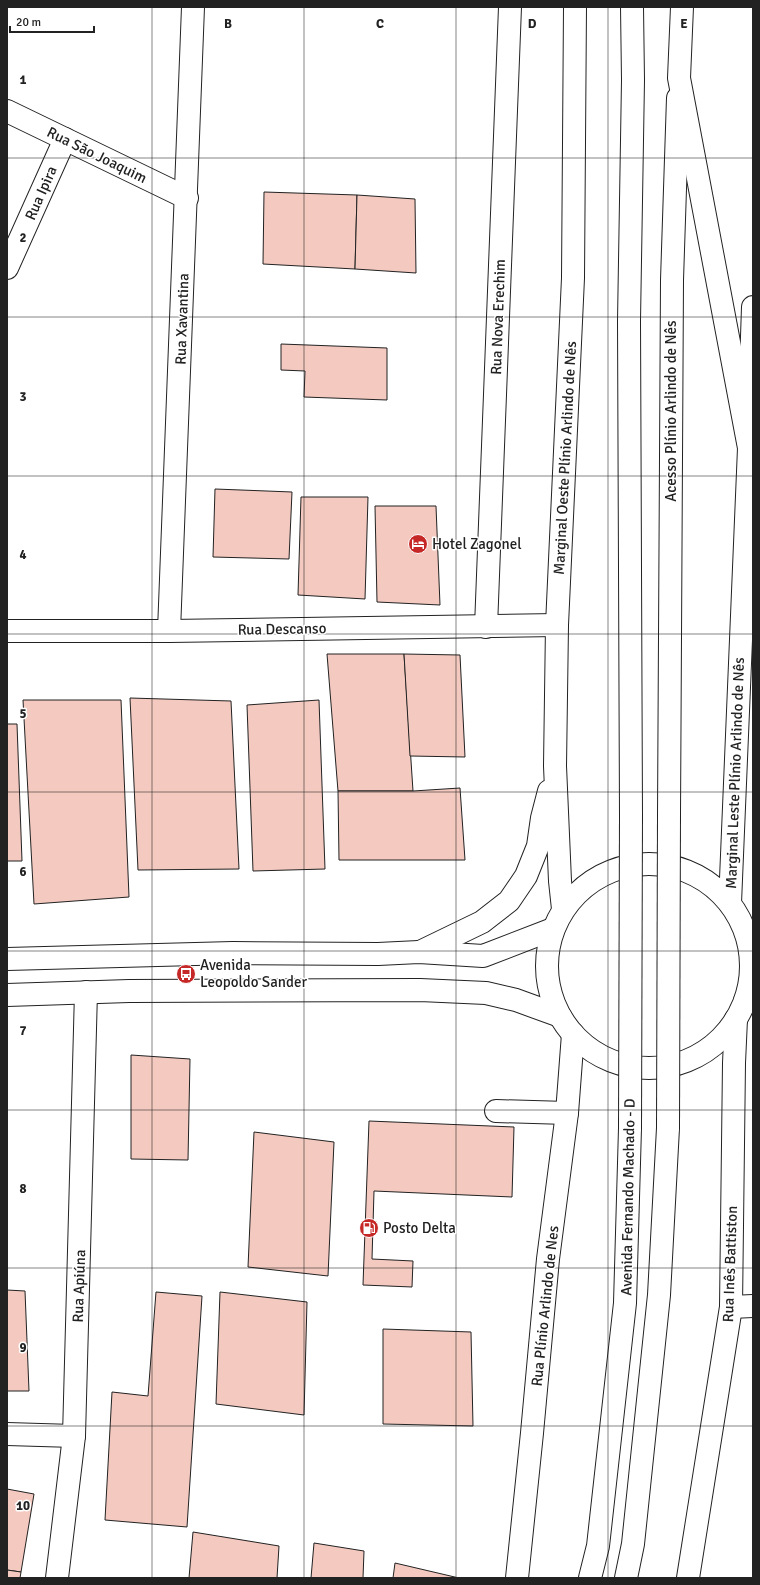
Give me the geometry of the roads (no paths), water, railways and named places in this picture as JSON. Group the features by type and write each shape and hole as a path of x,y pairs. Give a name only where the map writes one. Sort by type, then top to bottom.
{"main road":[{"name":"Rua Xavantina","path":"169,631 187,198 193,7"},
{"name":"Rua Nova Erechim","path":"486,626 510,7"},
{"name":"Marginal Oeste Plínio Arlindo de Nês","path":"563,909 560,881 555,766 557,625 573,278 575,7"},
{"name":"Avenida Fernando Machado - D","path":"590,1578 598,1546 625,1302 630,1128 631,814 629,321 633,80 632,7"},
{"name":"Acesso Plínio Arlindo de Nês","path":"626,1578 633,1544 659,1295 668,1128 672,280 682,7"},
{"path":"679,78 751,448"},
{"name":"Rua São Joaquim","path":"7,111 187,198"},
{"name":"Rua Ipira","path":"7,268 65,139"},
{"name":"Marginal Leste Plínio Arlindo de Nês","path":"730,903 751,448 753,307"},
{"name":"Rua Descanso","path":"7,631 169,631 557,625"},
{"path":"419,952 482,922 509,902 526,876 538,846 542,818 555,766"},
{"path":"638,864 658,864 679,868 698,876 715,888 730,903 750,936 750,983 745,1006 724,1035 710,1048 680,1063 654,1068 631,1067 610,1060 590,1049 573,1034 560,1016 551,995 547,973 548,951 553,929 563,909 577,892 596,878 616,869 638,864"},
{"path":"7,959 233,953 378,954 419,952 482,956 553,929"},
{"path":"7,995 86,992 316,990 420,990 486,992 516,1000 560,1016"},
{"name":"Rua Apiúna","path":"58,1578 74,1436 86,992"},
{"name":"Rua Inês Battiston","path":"688,1578 731,1307 734,1063 745,1006"},
{"name":"Rua Plínio Arlindo de Nes","path":"516,1578 532,1433 548,1259 567,1113 573,1034"},
{"path":"496,1111 567,1113"},
{"path":"731,1307 753,1306"},
{"path":"7,1434 74,1436"}],"place":[{"name":"Hotel Zagonel","path":"418,544"},
{"name":"Avenida Leopoldo Sander","path":"186,974"},
{"name":"Posto Delta","path":"369,1228"}]}
